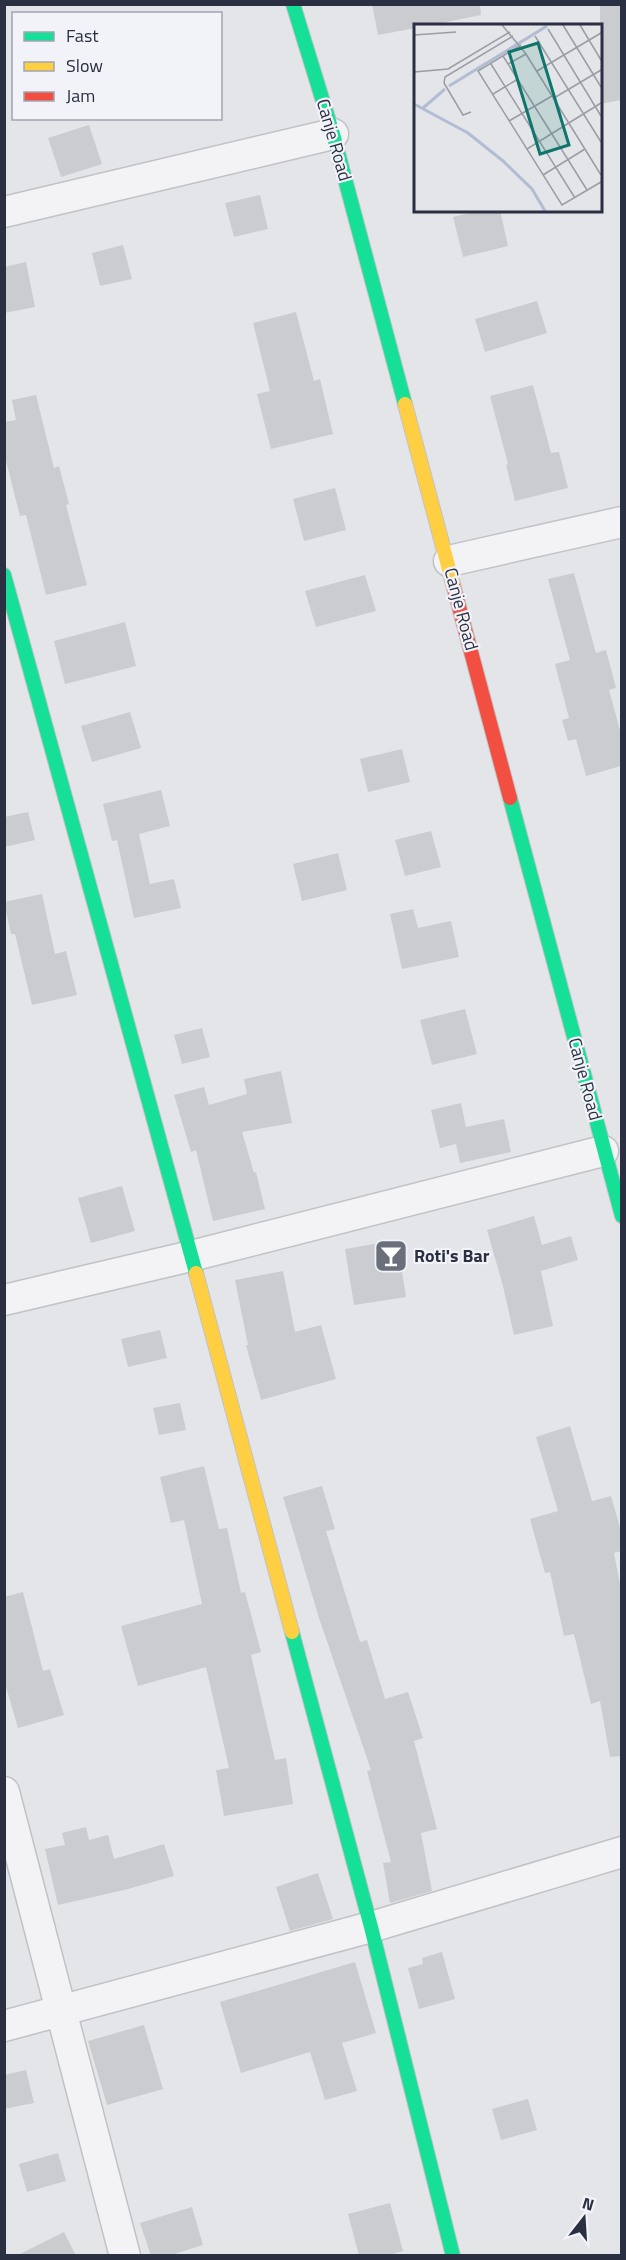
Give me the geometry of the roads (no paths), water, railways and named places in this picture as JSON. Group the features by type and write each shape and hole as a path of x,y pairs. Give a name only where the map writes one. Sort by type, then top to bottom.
{"street":[{"name":"Canje Road","path":"293,4 333,134 603,1151 621,1209"},
{"path":"4,212 333,134"},
{"path":"448,561 621,522"},
{"path":"7,594 191,1256 371,1927 453,2256"},
{"path":"4,1300 191,1256 603,1151"},
{"path":"4,1792 125,2256"},
{"path":"4,2026 371,1927 621,1852"}],"place":[{"name":"Roti's Bar","path":"391,1256"}]}
